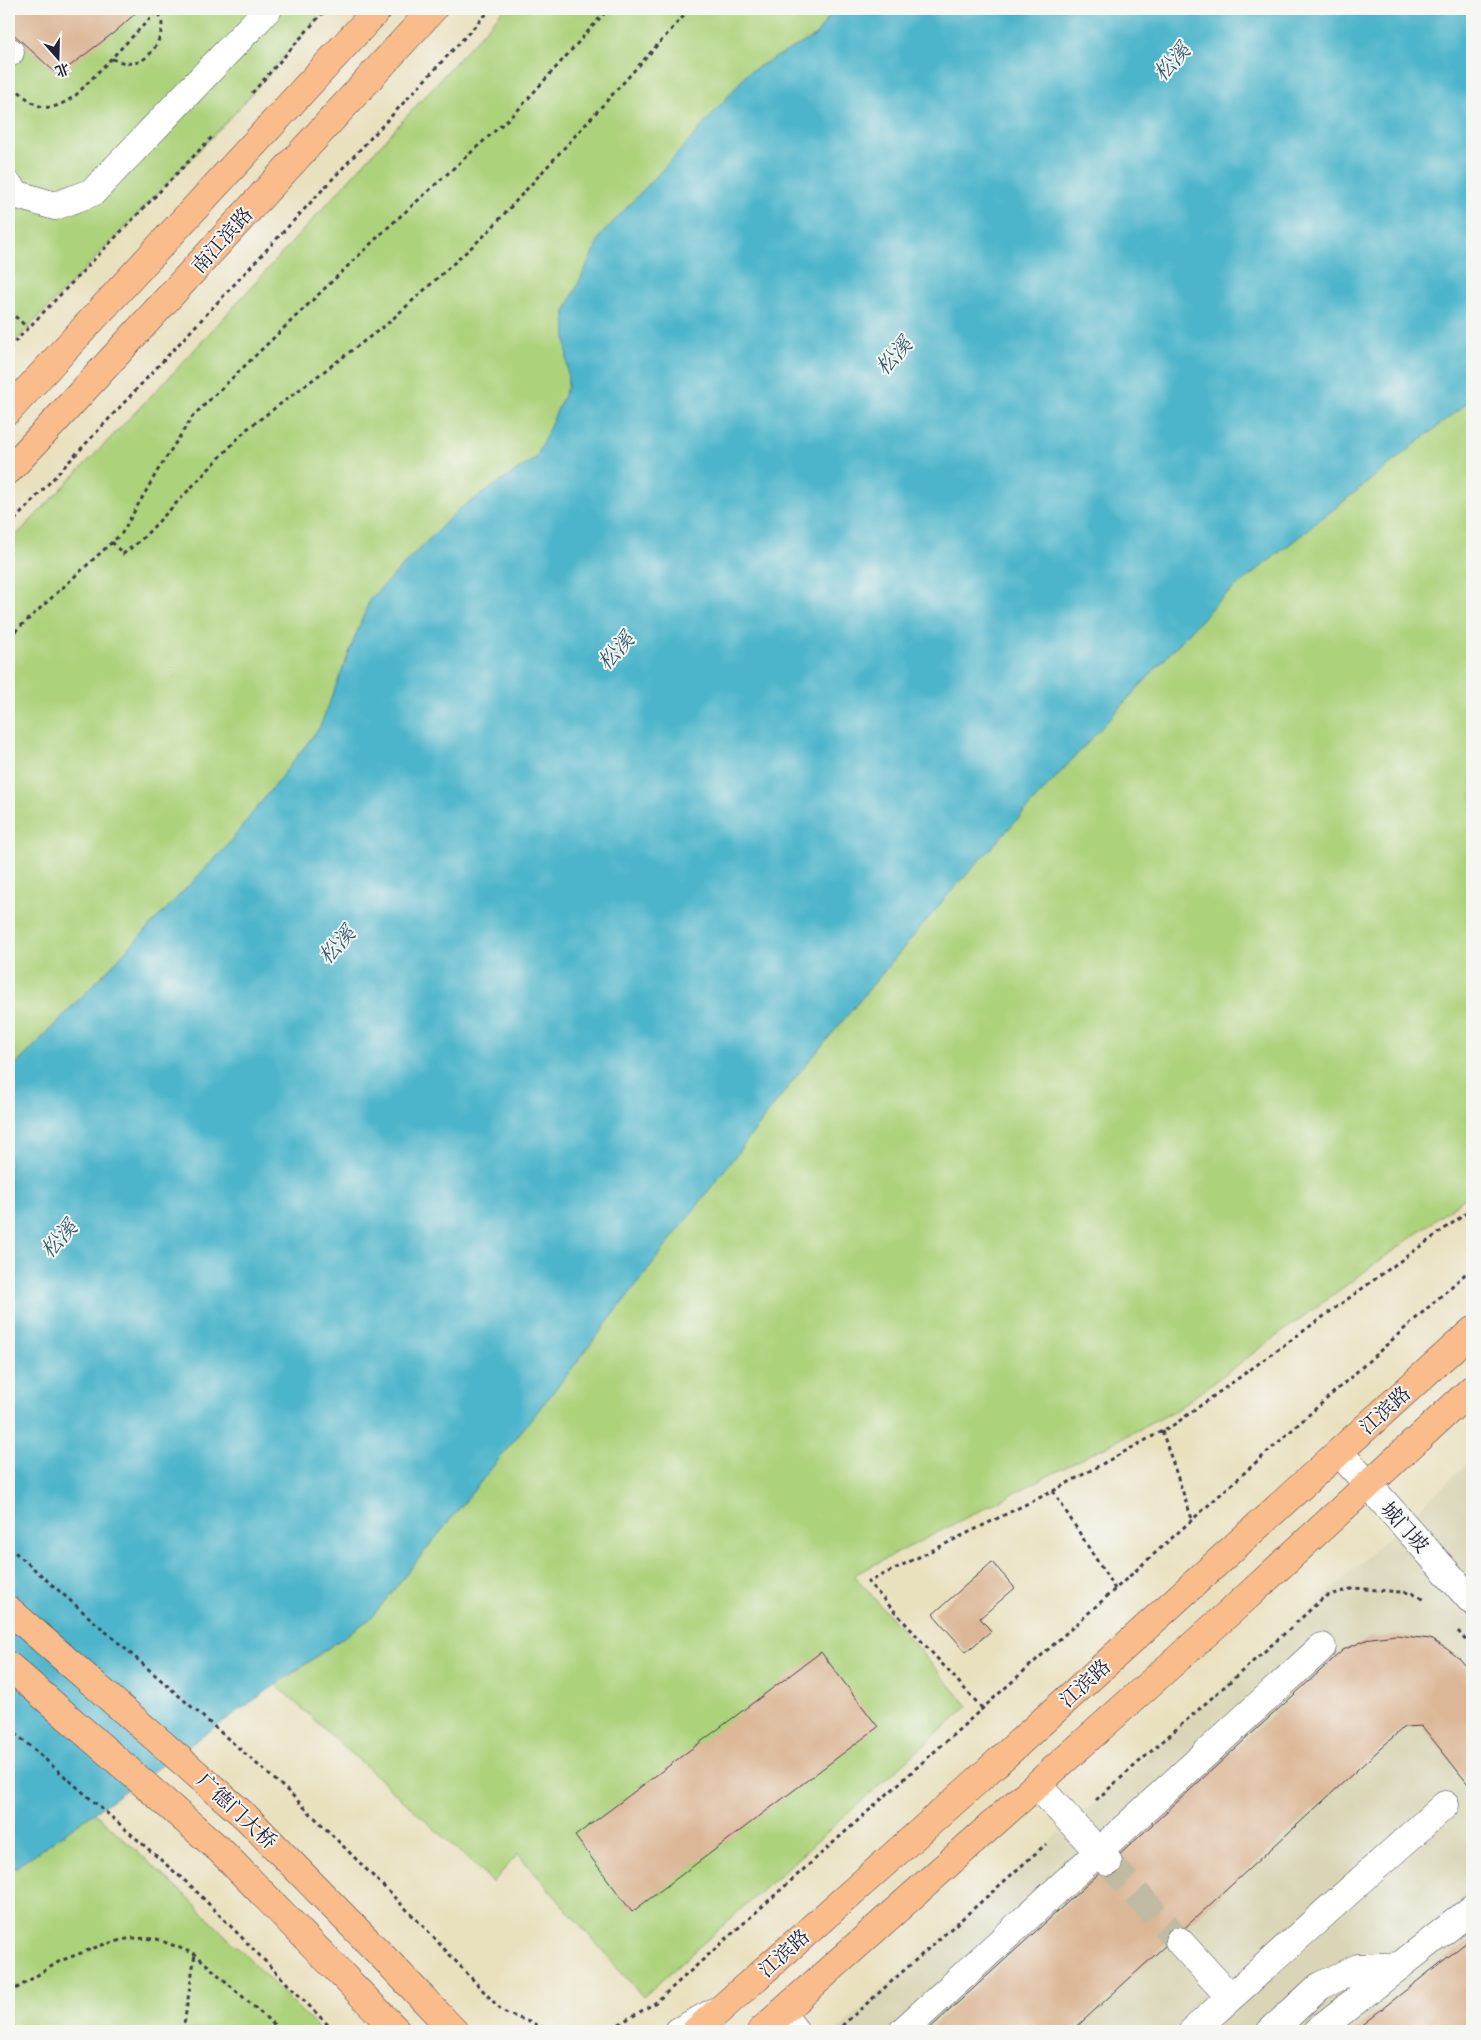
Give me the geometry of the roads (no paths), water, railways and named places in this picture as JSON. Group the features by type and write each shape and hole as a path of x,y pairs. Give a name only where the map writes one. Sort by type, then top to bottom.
{"main road":[{"name":"南江滨路","path":"9,410 378,9"},
{"name":"南江滨路","path":"9,470 59,418 433,9"},
{"name":"江滨路","path":"696,2031 975,1782 1472,1331"},
{"path":"761,2031 788,2022 1037,1785 1239,1604 1472,1389"},
{"name":"广德门大桥","path":"9,1610 246,1817 452,2029"},
{"name":"广德门大桥","path":"9,1666 220,1851 397,2031"}],"street":[{"path":"9,186 18,195 55,206 93,192 268,9"},
{"name":"城门坡","path":"1339,1452 1472,1601"},
{"path":"903,2031 1103,1857 1322,1647"},
{"path":"1037,1785 1103,1857"},
{"path":"1192,2031 1445,1805"},
{"path":"1316,2031 1472,1909"},
{"path":"1179,1941 1230,1997"},
{"path":"1272,2031 1320,1986 1358,1968 1400,1966"},
{"path":"679,2031 722,2008"}],"water":[{"name":"松溪","path":"835,9 1472,9 1472,399 1217,602 946,897 795,1078 570,1371 371,1618 9,1872 9,1072 226,847 320,727 370,599 458,510 536,458 568,386 565,312 601,235 691,139 749,72 815,36"}],"tunnel":[{"path":"1108,1862 1179,1941"}]}
